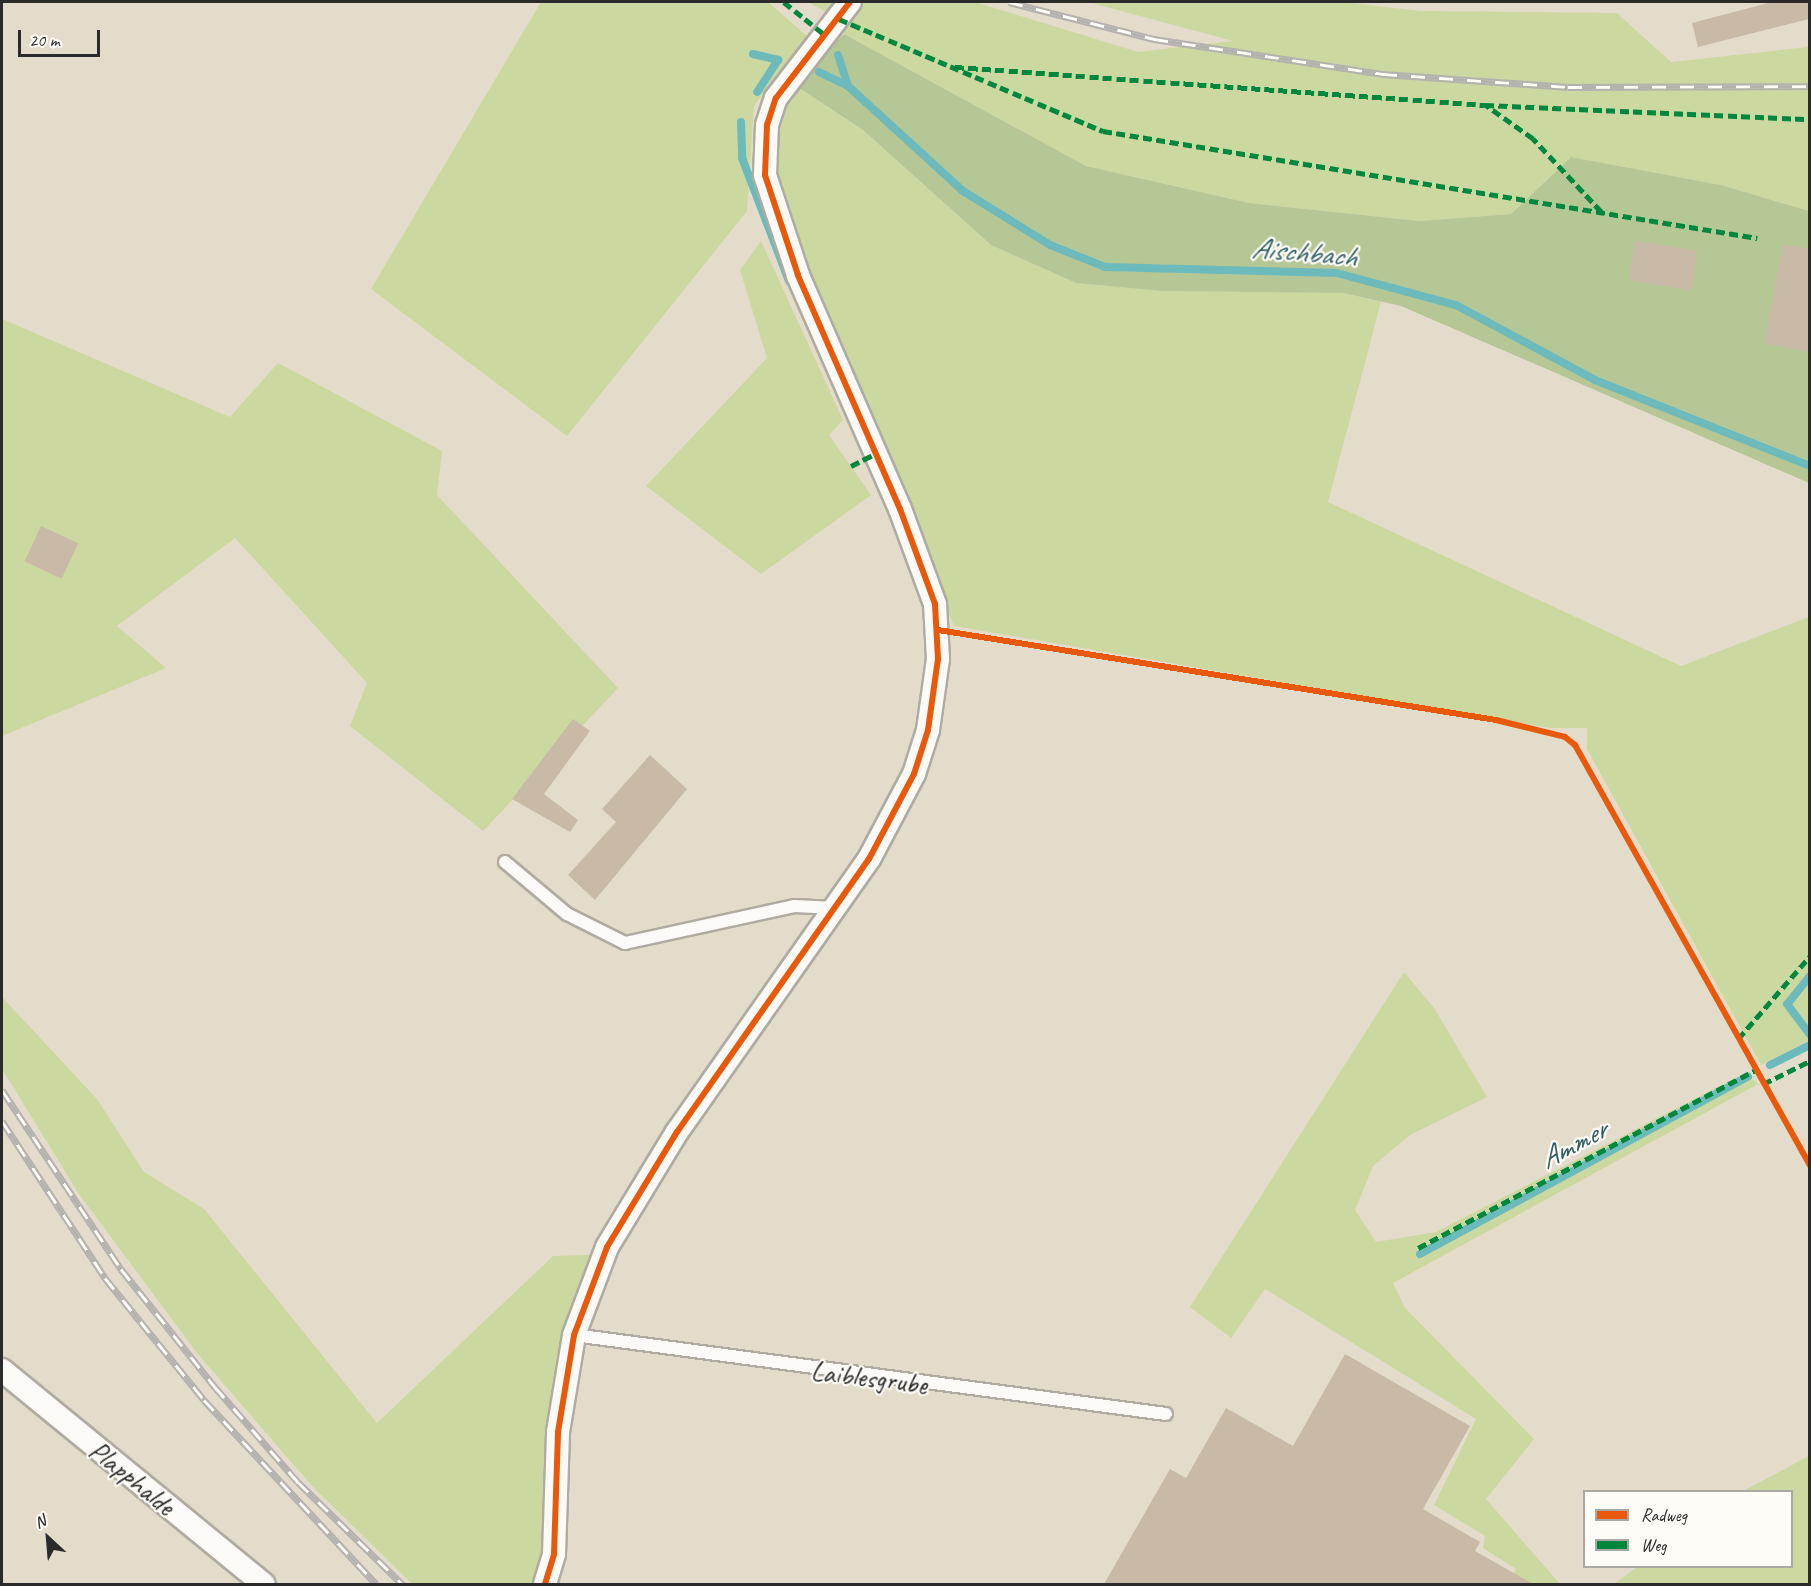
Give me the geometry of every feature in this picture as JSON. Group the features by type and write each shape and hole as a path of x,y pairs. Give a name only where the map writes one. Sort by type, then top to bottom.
{"street":[{"path":"545,1584 554,1554 558,1432 574,1335 607,1246 641,1188 837,908 914,774 928,730 938,659 935,604 924,570 814,316 765,175 766,125 776,98 850,2"},
{"name":"Plapphalde","path":"2,1370 263,1584"}],"lane":[{"path":"505,861 567,914 625,943 794,906 837,908"},
{"name":"Laiblesgrube","path":"574,1335 1166,1414"}],"green space":[{"path":"541,2 768,2 807,36 754,106 747,211 567,436 371,289"},
{"path":"808,2 975,2 1138,52 1233,41 1088,2 1342,2 1421,11 1617,13 1671,62 1809,47 1809,211 1721,185 1571,157 1511,214 1419,221 1249,203 1086,166 844,34 839,19"},
{"path":"844,34 1086,166 1249,203 1419,221 1511,214 1571,157 1721,185 1809,211 1809,483 1401,306 1343,293 1161,291 1076,283 991,245 863,130 793,84"},
{"path":"793,84 863,130 991,245 1076,283 1161,291 1343,293 1381,302 1328,502 1681,666 1809,617 1809,1040 1761,1065 1587,749 1587,728 1550,728 954,626 786,224 773,156"},
{"path":"761,241 843,420 829,435 871,495 761,574 646,486 767,358 740,270"},
{"path":"2,319 230,417 278,363 442,451 437,495 618,688 483,831 350,726 367,683 235,538 117,626 166,668 2,736"},
{"path":"1404,972 1434,1008 1487,1097 1410,1135 1373,1166 1355,1210 1376,1242 1436,1232 1745,1073 1758,1084 1393,1283 1405,1308 1534,1439 1486,1499 1560,1584 1507,1584 1516,1569 1483,1548 1485,1536 1434,1505 1476,1419 1265,1289 1231,1338 1190,1307"},
{"path":"2,997 97,1099 144,1172 204,1209 377,1423 553,1256 591,1255 562,1333 548,1430 542,1549 532,1584 412,1584 311,1485 197,1353 79,1194 2,1069"},
{"path":"1809,1456 1809,1584 1614,1584 1636,1568 1793,1568 1793,1490 1745,1490"}],"building":[{"path":"1772,2 1809,2 1809,19 1698,47 1692,23"},
{"path":"1635,241 1697,251 1691,290 1629,281"},
{"path":"1783,244 1809,249 1809,352 1764,343"},
{"path":"41,526 78,543 62,579 25,561"},
{"path":"573,719 590,731 544,794 578,820 570,832 512,799"},
{"path":"650,755 687,789 595,900 568,875 616,822 602,809"},
{"path":"1345,1354 1470,1426 1423,1509 1480,1542 1475,1551 1533,1584 1104,1584 1170,1469 1186,1478 1226,1408 1293,1446"}],"waterway":[{"path":"753,54 778,60 757,92"},
{"name":"Aischbach","path":"838,55 848,86"},
{"name":"Aischbach","path":"819,72 848,86 963,191 1050,245 1105,267 1337,273 1456,305 1595,380 1810,466"},
{"path":"741,122 742,158 789,281"},
{"name":"Ammer","path":"1810,976 1787,1004 1810,1035"},
{"name":"Ammer","path":"1770,1065 1810,1045"},
{"name":"Ammer","path":"1420,1254 1748,1077"}],"railway":[{"path":"1009,2 1154,39 1383,74 1568,87 1810,86"},
{"path":"2,1090 121,1269 215,1387 298,1482 402,1584"},
{"path":"2,1121 105,1278 204,1400 376,1584"}],"marked path":[{"path":"784,2 825,35"},
{"path":"839,19 1103,131 1757,238"},
{"path":"955,67 1485,105"},
{"path":"1601,212 1533,139 1485,105 1810,119"},
{"path":"851,466 875,454"},
{"path":"1738,1039 1810,956"},
{"path":"1763,1084 1810,1061"},
{"path":"1418,1248 1755,1070"}],"cycle path":[{"path":"545,1584 554,1554 558,1432 574,1335 607,1247 677,1132 869,859 914,774 928,730 938,659 935,604 900,509 798,275 765,175 767,125 776,98 850,2"},
{"path":"938,630 1496,720 1565,737 1575,745 1810,1166"}]}
